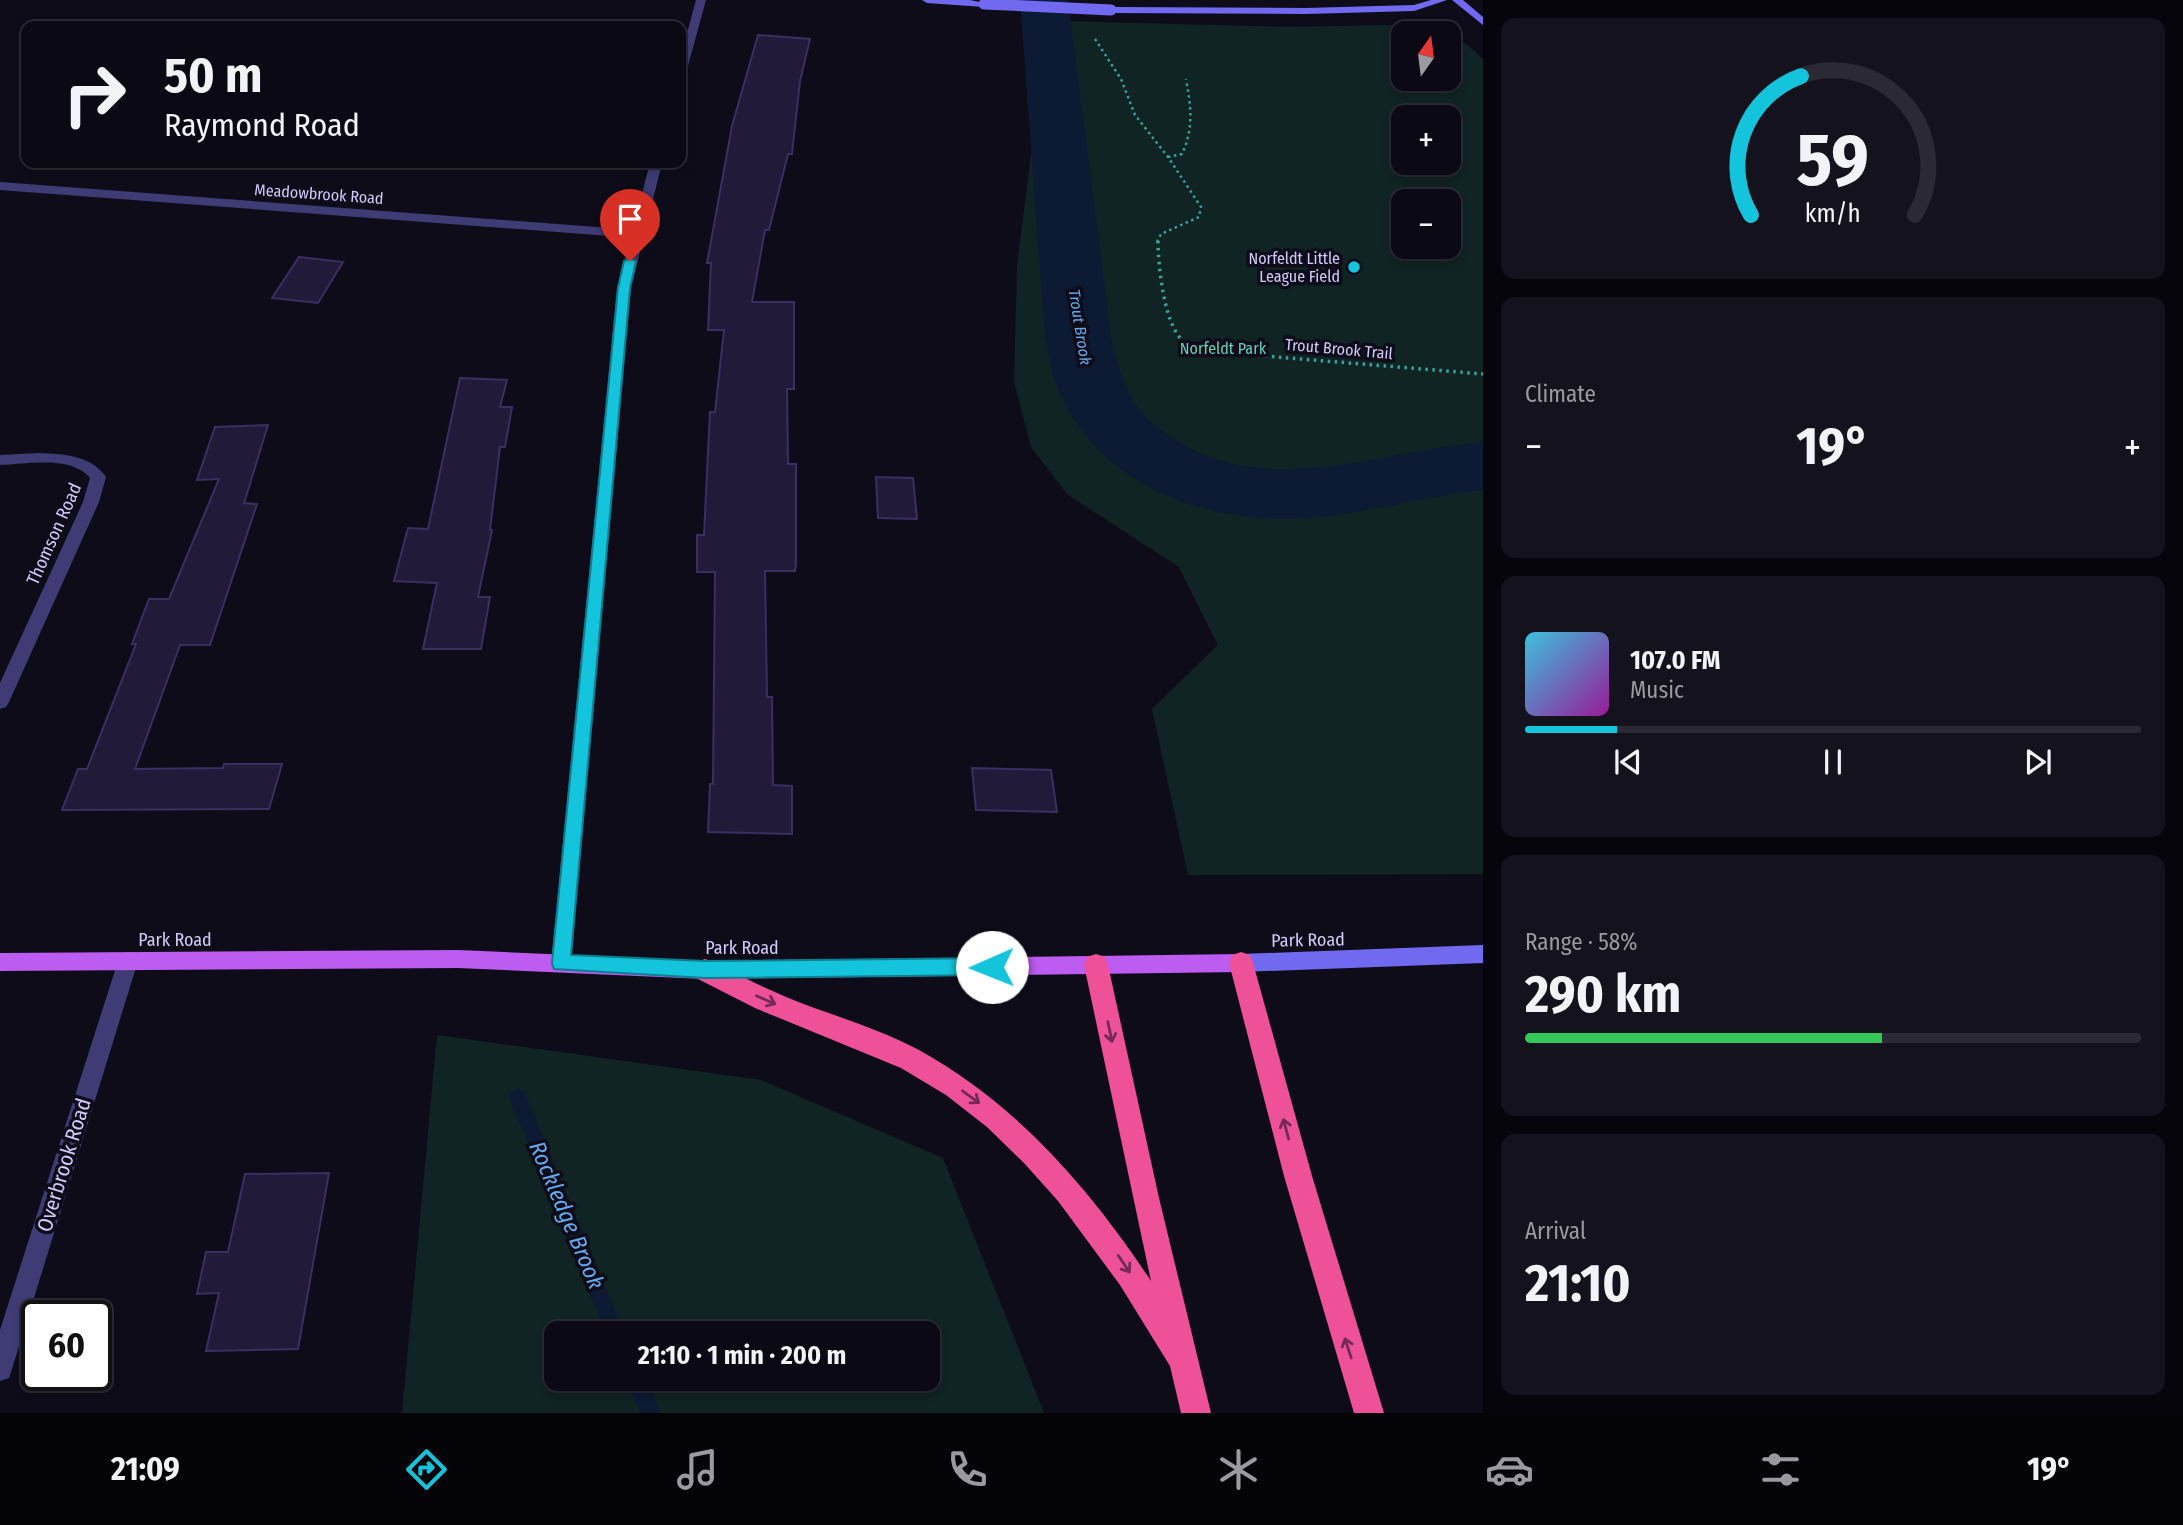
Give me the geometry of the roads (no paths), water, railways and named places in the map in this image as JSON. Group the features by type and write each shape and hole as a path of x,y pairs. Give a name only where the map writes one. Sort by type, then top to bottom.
{"highway":[{"path":"1241,963 1301,1189 1368,1413"},
{"path":"1096,965 1145,1198 1196,1413"},
{"path":"705,970 771,1003 908,1058 949,1081 985,1107 1035,1153 1085,1212 1142,1291 1185,1363"}],"main road":[{"path":"927,0 1165,12 1414,8 1442,0"},
{"path":"1162,0 1165,12"},
{"path":"1457,0 1483,22"},
{"name":"Park Road","path":"0,962 458,959 705,970 1241,963 1483,954"}],"street":[{"path":"686,55 701,0"},
{"path":"561,963 624,288 655,168"},
{"name":"Meadowbrook Road","path":"0,186 636,234"},
{"name":"Thomson Road","path":"0,460 72,461 90,466 98,477 90,502 0,702"},
{"name":"Overbrook Road","path":"0,1369 128,961"}],"waterway":[{"name":"Trout Brook","path":"1044,0 1078,337 1090,384 1106,415 1128,441 1155,461 1185,476 1251,492 1319,492 1483,466"},
{"name":"Rockledge Brook","path":"518,1097 611,1321"},
{"name":"Rockledge Brook","path":"641,1391 650,1413"}],"place":[{"name":"Norfeldt Little League Field","path":"1354,267"}],"park label":[{"name":"Norfeldt Park","path":"1223,348"}]}
